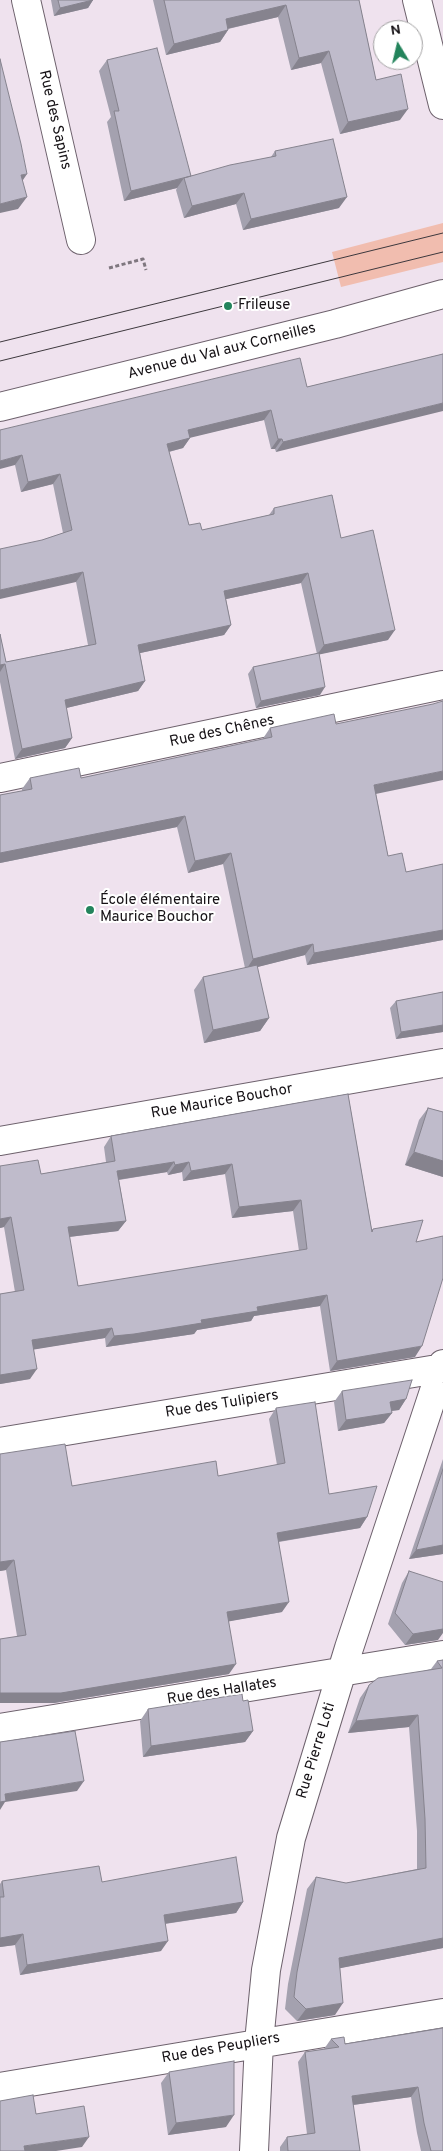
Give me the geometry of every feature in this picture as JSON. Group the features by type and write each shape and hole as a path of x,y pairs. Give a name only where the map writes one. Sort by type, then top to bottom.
{"street":[{"name":"Rue des Sapins","path":"26,0 81,240"},
{"path":"417,0 443,105"},
{"name":"Avenue du Val aux Corneilles","path":"0,407 335,324 443,294"},
{"name":"Rue des Chênes","path":"0,778 443,685"},
{"name":"Rue Maurice Bouchor","path":"0,1142 443,1063"},
{"name":"Rue des Tulipiers","path":"0,1442 443,1367"},
{"name":"Rue Pierre Loti","path":"254,2151 259,2042 266,1970 291,1838 341,1672 443,1367"},
{"name":"Rue des Hallates","path":"0,1728 443,1655"},
{"name":"Rue des Peupliers","path":"0,2087 259,2042 443,2013"}],"path":[{"path":"109,268 143,260 146,270"}],"shaded area":[{"path":"443,223 443,262 341,287 332,252"}],"building":[{"path":"58,0 93,0 60,8"},
{"path":"164,0 359,0 376,80 401,74 408,109 348,122 329,51 299,58 286,5 226,19 228,30 174,44"},
{"path":"157,48 191,176 131,191 114,111 119,111 107,60"},
{"path":"0,59 27,174 21,175 27,197 0,204"},
{"path":"333,139 347,197 251,219 244,193 192,206 184,178 230,165 276,156 275,151"},
{"path":"443,354 443,403 283,442 282,439 278,439 271,410 188,430 190,438 167,444 189,525 200,523 202,530 274,514 274,508 332,495 341,538 373,530 395,630 324,645 308,573 224,591 231,625 138,645 145,681 65,700 72,738 22,749 5,664 0,665 0,634 6,662 96,644 83,572 0,590 0,549 42,540 72,530 60,474 28,482 22,455 0,461 0,430 300,358 307,387"},
{"path":"319,653 325,687 261,701 253,667"},
{"path":"443,701 443,771 374,785 388,856 402,853 406,872 443,864 443,930 314,953 313,944 253,959 231,853 195,861 185,816 0,853 0,795 32,789 30,778 79,768 81,778 272,737 270,728 334,714 336,724"},
{"path":"257,965 269,1018 213,1030 203,977"},
{"path":"443,992 443,1025 401,1032 396,1001"},
{"path":"348,1094 372,1232 373,1229 423,1220 416,1242 443,1236 443,1278 422,1346 337,1361 327,1295 257,1307 258,1311 201,1320 202,1323 134,1334 114,1336 112,1328 32,1340 37,1369 0,1375 0,1294 24,1290 11,1217 0,1219 0,1166 38,1160 41,1174 115,1161 111,1136","holes":["174,1162 175,1165 189,1162 191,1171 232,1164 239,1207 301,1200 307,1249 78,1286 68,1227 126,1221 117,1171"]},
{"path":"428,1108 443,1112 443,1161 414,1152"},
{"path":"412,1380 406,1399 390,1402 392,1413 346,1420 342,1391"},
{"path":"315,1402 329,1494 377,1486 367,1517 277,1533 289,1602 227,1612 236,1664 61,1693 0,1693 0,1639 26,1635 14,1560 0,1562 0,1454 65,1444 72,1486 216,1461 218,1476 285,1463 276,1408"},
{"path":"443,1469 443,1545 416,1550"},
{"path":"409,1571 443,1582 443,1629 413,1634 395,1613"},
{"path":"443,1660 443,1938 339,1958 343,2003 306,2009 294,1997 297,1972 316,1877 346,1883 426,1868 425,1819 418,1715 356,1721 369,1685 378,1678 442,1668 437,1661"},
{"path":"242,1694 243,1701 248,1700 253,1731 151,1746 148,1709"},
{"path":"75,1731 84,1781 5,1794 6,1801 0,1802 0,1742"},
{"path":"236,1857 243,1902 164,1915 168,1941 27,1965 23,1934 0,1938 0,1897 4,1897 2,1881 99,1866 102,1882"},
{"path":"443,2028 443,2151 431,2151 418,2087 352,2096 360,2151 288,2151 287,2137 315,2133 305,2052 339,2047 331,2039 344,2037 345,2044"},
{"path":"234,2061 234,2115 176,2123 169,2072"},
{"path":"33,2095 36,2114 84,2106 89,2137 24,2146 25,2151 0,2151 0,2101"}],"tram line":[{"path":"0,342 443,233"},
{"path":"0,361 443,252"}],"place":[{"name":"Frileuse","path":"228,306"},
{"name":"École élémentaire Maurice Bouchor","path":"90,910"}]}
